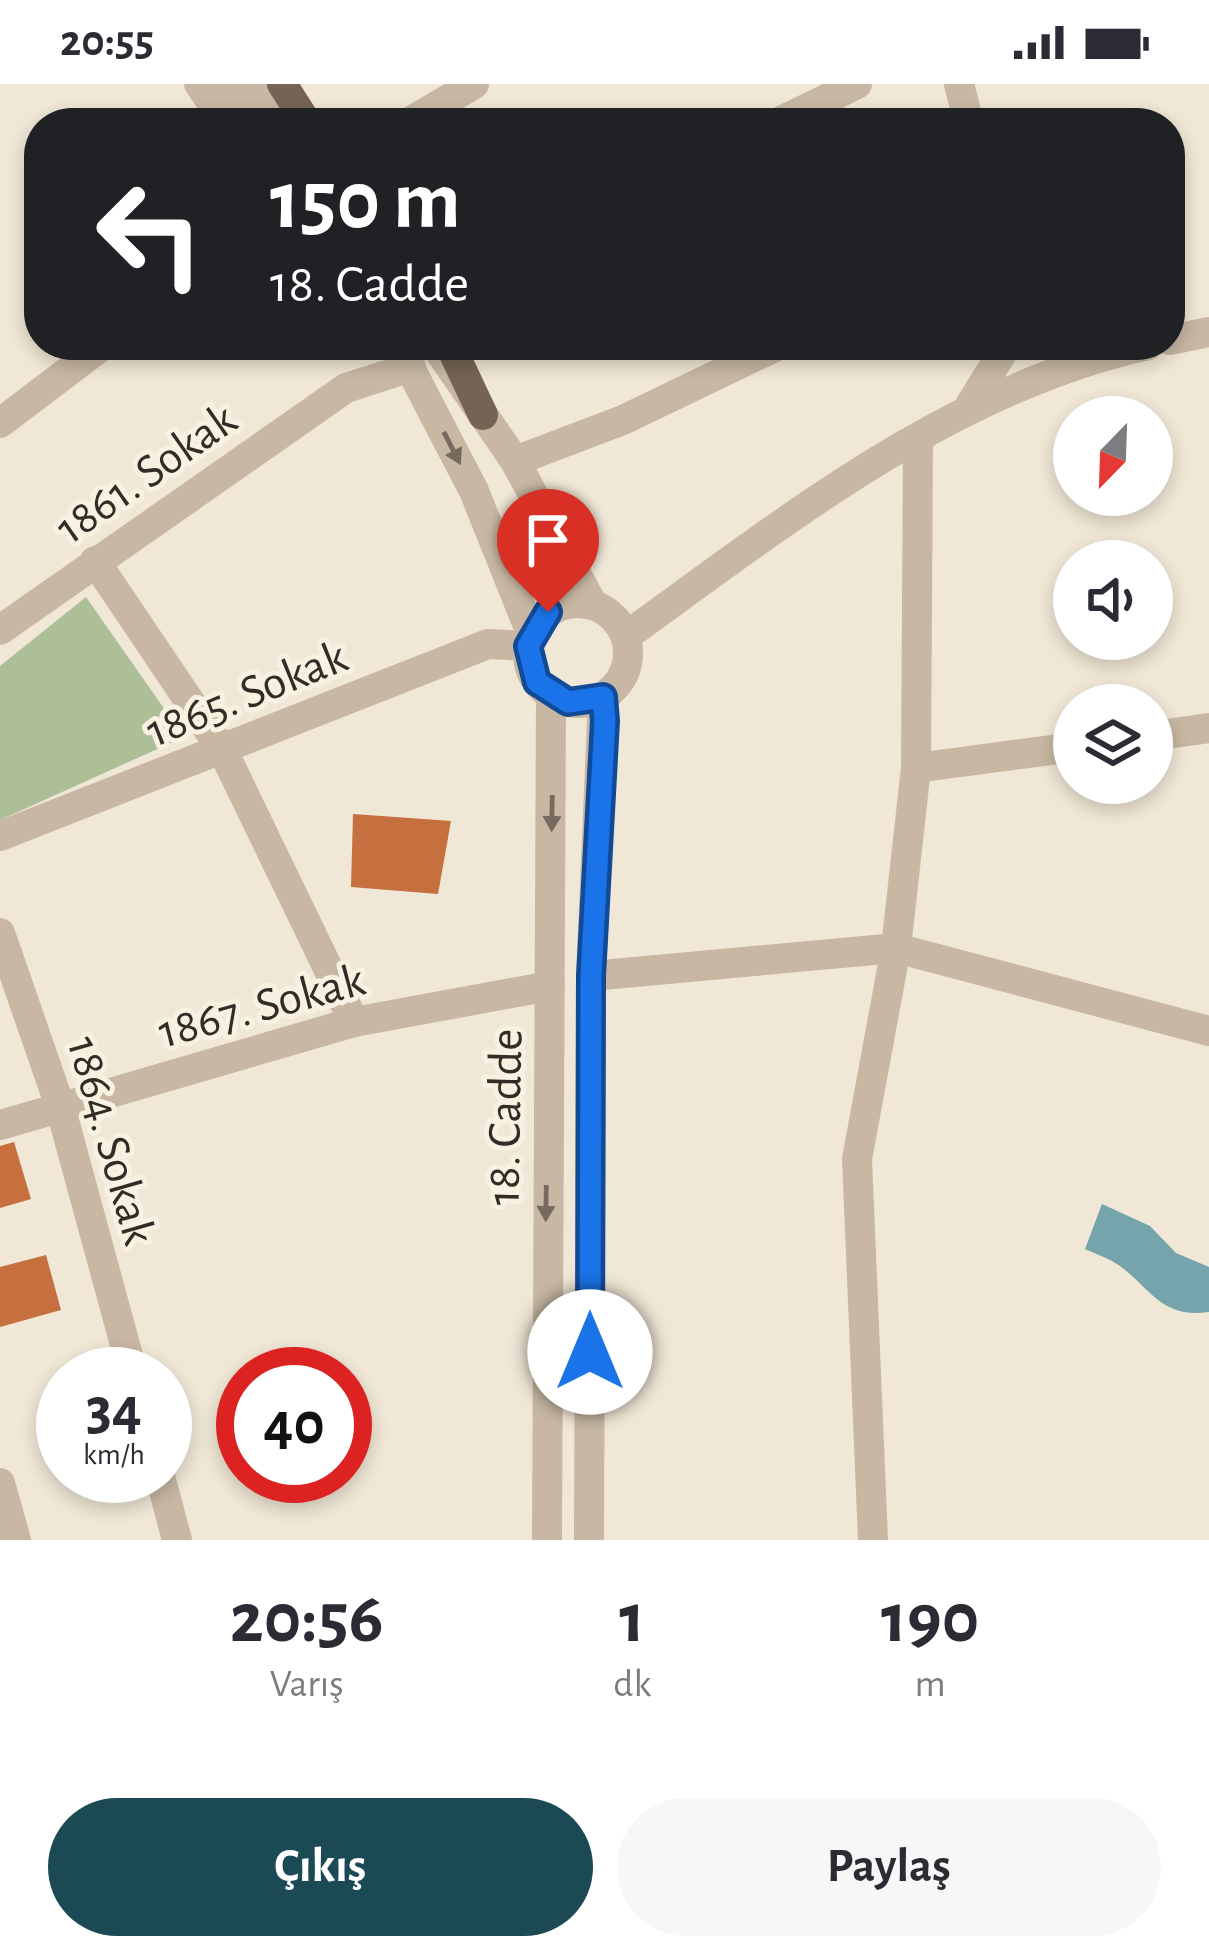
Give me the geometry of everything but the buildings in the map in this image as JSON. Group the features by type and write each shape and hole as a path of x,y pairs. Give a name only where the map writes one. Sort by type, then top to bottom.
{"main road":[{"path":"456,360 483,415"}],"street":[{"path":"433,108 474,84"},
{"path":"808,108 857,84"},
{"path":"0,423 83,360"},
{"name":"1861. Sokak","path":"0,630 388,360"},
{"name":"18. Cadde","path":"403,360 473,491 529,640 529,665 551,696 547,1540"},
{"path":"445,360 515,461 593,605 619,622 626,636 761,538 969,407 1062,360"},
{"path":"515,461 623,421 748,360"},
{"path":"969,407 998,360"},
{"path":"873,1540 857,1159 896,948 916,769 918,440"},
{"path":"95,561 223,751 353,1022"},
{"path":"529,640 548,612 562,605 593,605"},
{"name":"18. Cadde","path":"589,1540 591,976 603,697 620,681 628,659 626,636"},
{"name":"1865. Sokak","path":"0,836 488,644 529,640"},
{"path":"551,696 586,703 603,697"},
{"path":"1173,733 1209,728"},
{"path":"916,769 1053,750"},
{"name":"1864. Sokak","path":"0,933 60,1106 126,1347"},
{"path":"591,976 896,948 1209,1031"},
{"name":"1867. Sokak","path":"0,1125 353,1022 550,986"},
{"path":"0,1483 16,1540"},
{"path":"167,1503 177,1540"}],"green space":[{"path":"86,597 184,737 0,820 0,666"}],"water":[{"path":"1102,1204 1150,1226 1176,1253 1209,1267 1209,1312 1168,1307 1120,1266 1085,1249"}],"route":[{"path":"548,612 537,622 528,646 529,665 537,682 551,696 568,702 603,697 605,721 591,976 590,1352"}]}
